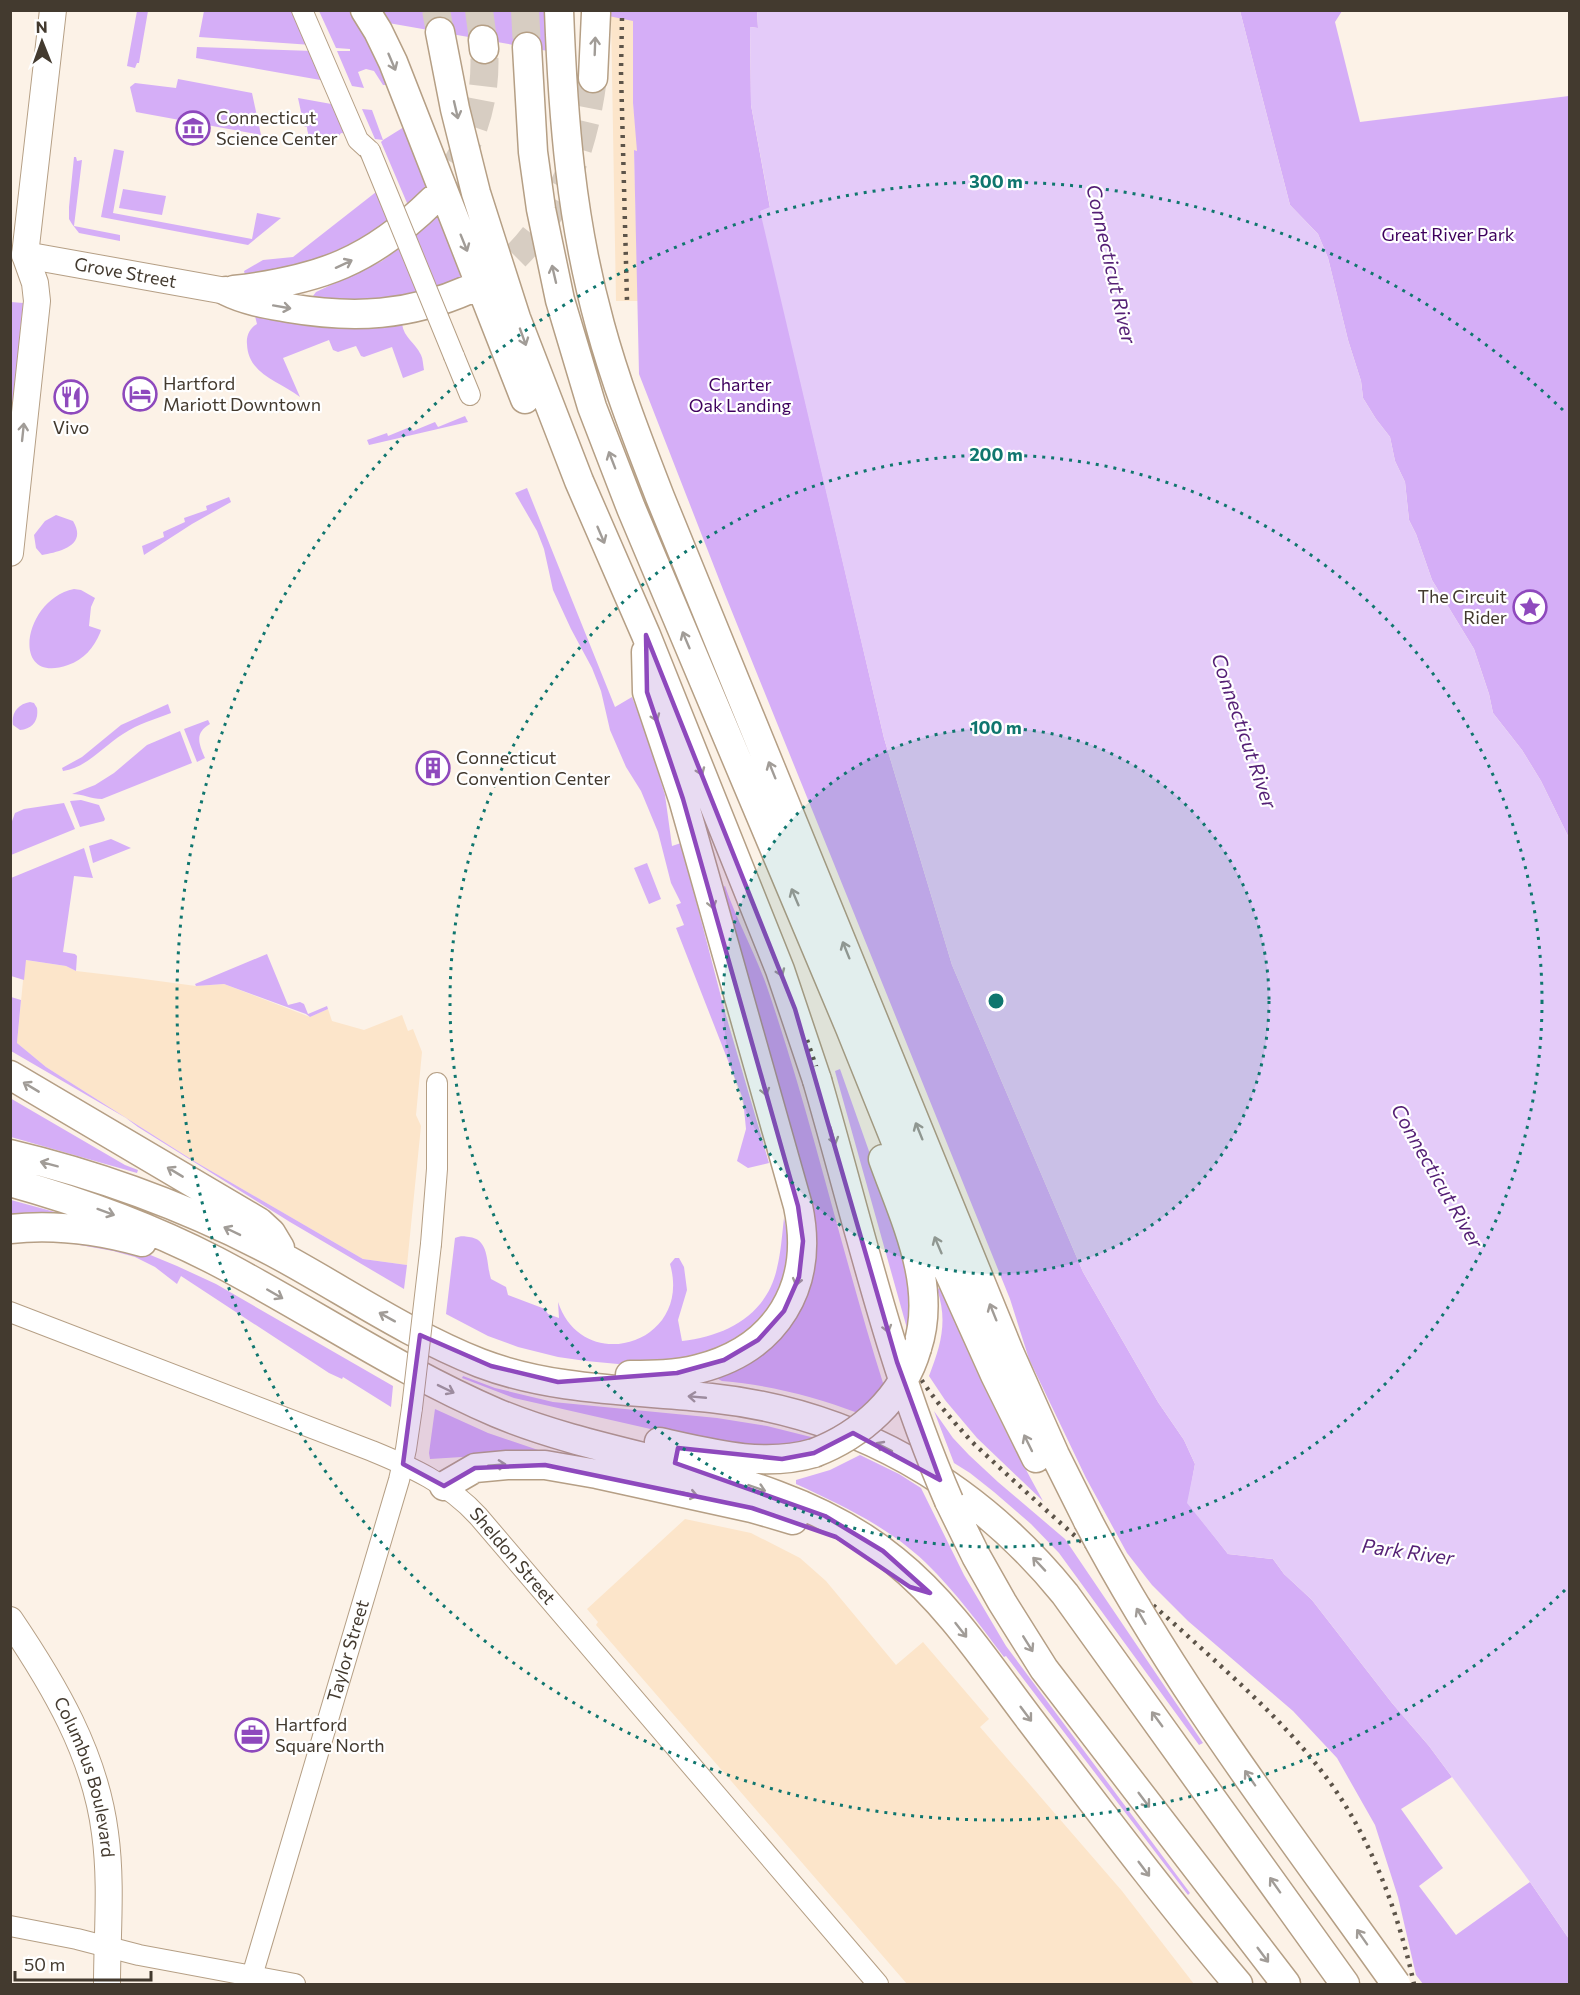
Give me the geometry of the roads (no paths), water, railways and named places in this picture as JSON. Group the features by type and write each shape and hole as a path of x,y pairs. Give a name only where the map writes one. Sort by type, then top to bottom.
{"highway":[{"path":"365,10 393,62 532,416 558,460 579,481"},
{"path":"559,10 565,129 572,191 592,294 617,381 660,497 1053,1488 1069,1508 1088,1521 1128,1595 1172,1667 1396,1984"},
{"path":"593,78 596,13"},
{"path":"440,32 466,153 488,234 516,318 579,481 646,635 780,970 817,1080 904,1384 933,1462 966,1536 1002,1602 1051,1678 1286,1984"},
{"path":"501,45 532,142 551,262 569,336 606,445 934,1235 1005,1371"},
{"path":"226,291 285,283 342,266 387,240 433,200"},
{"path":"226,291 244,299 265,304 356,315 385,314 422,307 470,289"},
{"path":"558,1382 604,1376 677,1373 732,1357 762,1337 780,1317 795,1290 802,1257 802,1231 798,1206 686,809 667,747 646,693 646,635"},
{"path":"538,1428 596,1432 753,1459 782,1459 814,1453 849,1436 884,1406 905,1377 917,1348 923,1319 924,1293 922,1277 907,1227 846,1056 845,1042 850,1028"},
{"path":"10,1075 259,1222 274,1236 284,1258"},
{"path":"10,1154 98,1178 158,1198 220,1225 284,1258 407,1328 459,1354 508,1372 558,1382 734,1401 797,1413 860,1436 926,1471 989,1515 1047,1572 1073,1604 1345,1984"},
{"path":"10,1182 81,1203 161,1234 224,1266 429,1380 484,1407 538,1428 731,1480 807,1508 837,1522 878,1548 930,1593 990,1667 1170,1902 1238,1984"},
{"path":"10,1229 60,1227 96,1231 142,1242 198,1262 224,1266"},
{"path":"444,1486 475,1468 545,1466 597,1474 752,1508 801,1523 849,1544 873,1558 910,1587 930,1593"}],"main road":[{"path":"10,552 37,301 35,283 15,261 53,10"},
{"name":"Grove Street","path":"15,261 226,291"},
{"name":"Columbus Boulevard","path":"10,1620 64,1708 80,1740 96,1788 105,1832 108,1867 107,1984"}],"street":[{"path":"302,10 358,140 370,151 470,395"},
{"name":"Taylor Street","path":"252,1976 403,1464 412,1408 431,1244 437,1169 437,1083"},
{"name":"Sheldon Street","path":"10,1312 354,1443 403,1464 444,1486 478,1516 878,1984"},
{"path":"10,1926 140,1955 295,1984"}],"water":[{"path":"757,11 1240,11 1290,205 1318,234 1328,258 1348,340 1361,381 1363,398 1390,437 1395,461 1405,482 1409,520 1432,580 1474,649 1493,713 1522,750 1541,781 1569,838 1569,1939 1530,1882 1429,1746 1392,1703 1312,1600 1284,1574 1273,1559 1228,1554 1187,1503 1195,1464 1184,1440 1158,1402 1083,1272 952,965 884,738 760,211 770,207 751,105 750,27 758,28"}],"tunnel":[{"path":"436,10 440,32"},
{"path":"479,10 483,40"},
{"path":"525,10 527,47"},
{"path":"433,200 456,166 473,129 482,91 484,49"},
{"path":"483,283 507,265 528,243 560,194 581,137 593,78"}],"railway":[{"path":"622,18 621,72 627,301"},
{"path":"807,1040 891,1321 907,1356 925,1385 971,1441 1242,1685 1300,1744 1334,1788 1373,1858 1393,1907 1414,1984"}],"place":[{"name":"Connecticut Science Center","path":"193,128"},
{"name":"Hartford Mariott Downtown","path":"140,394"},
{"name":"Vivo","path":"71,397"},
{"name":"The Circuit Rider","path":"1530,607"},
{"name":"Connecticut Convention Center","path":"433,768"},
{"name":"Hartford Square North","path":"252,1735"}],"park label":[{"name":"Great River Park","path":"1448,235"},
{"name":"Charter Oak Landing","path":"740,395"}],"water label":[{"name":"Connecticut River","path":"1111,264"},
{"name":"Connecticut River","path":"1244,731"},
{"name":"Connecticut River","path":"1437,1176"},
{"name":"Park River","path":"1408,1552"}]}
